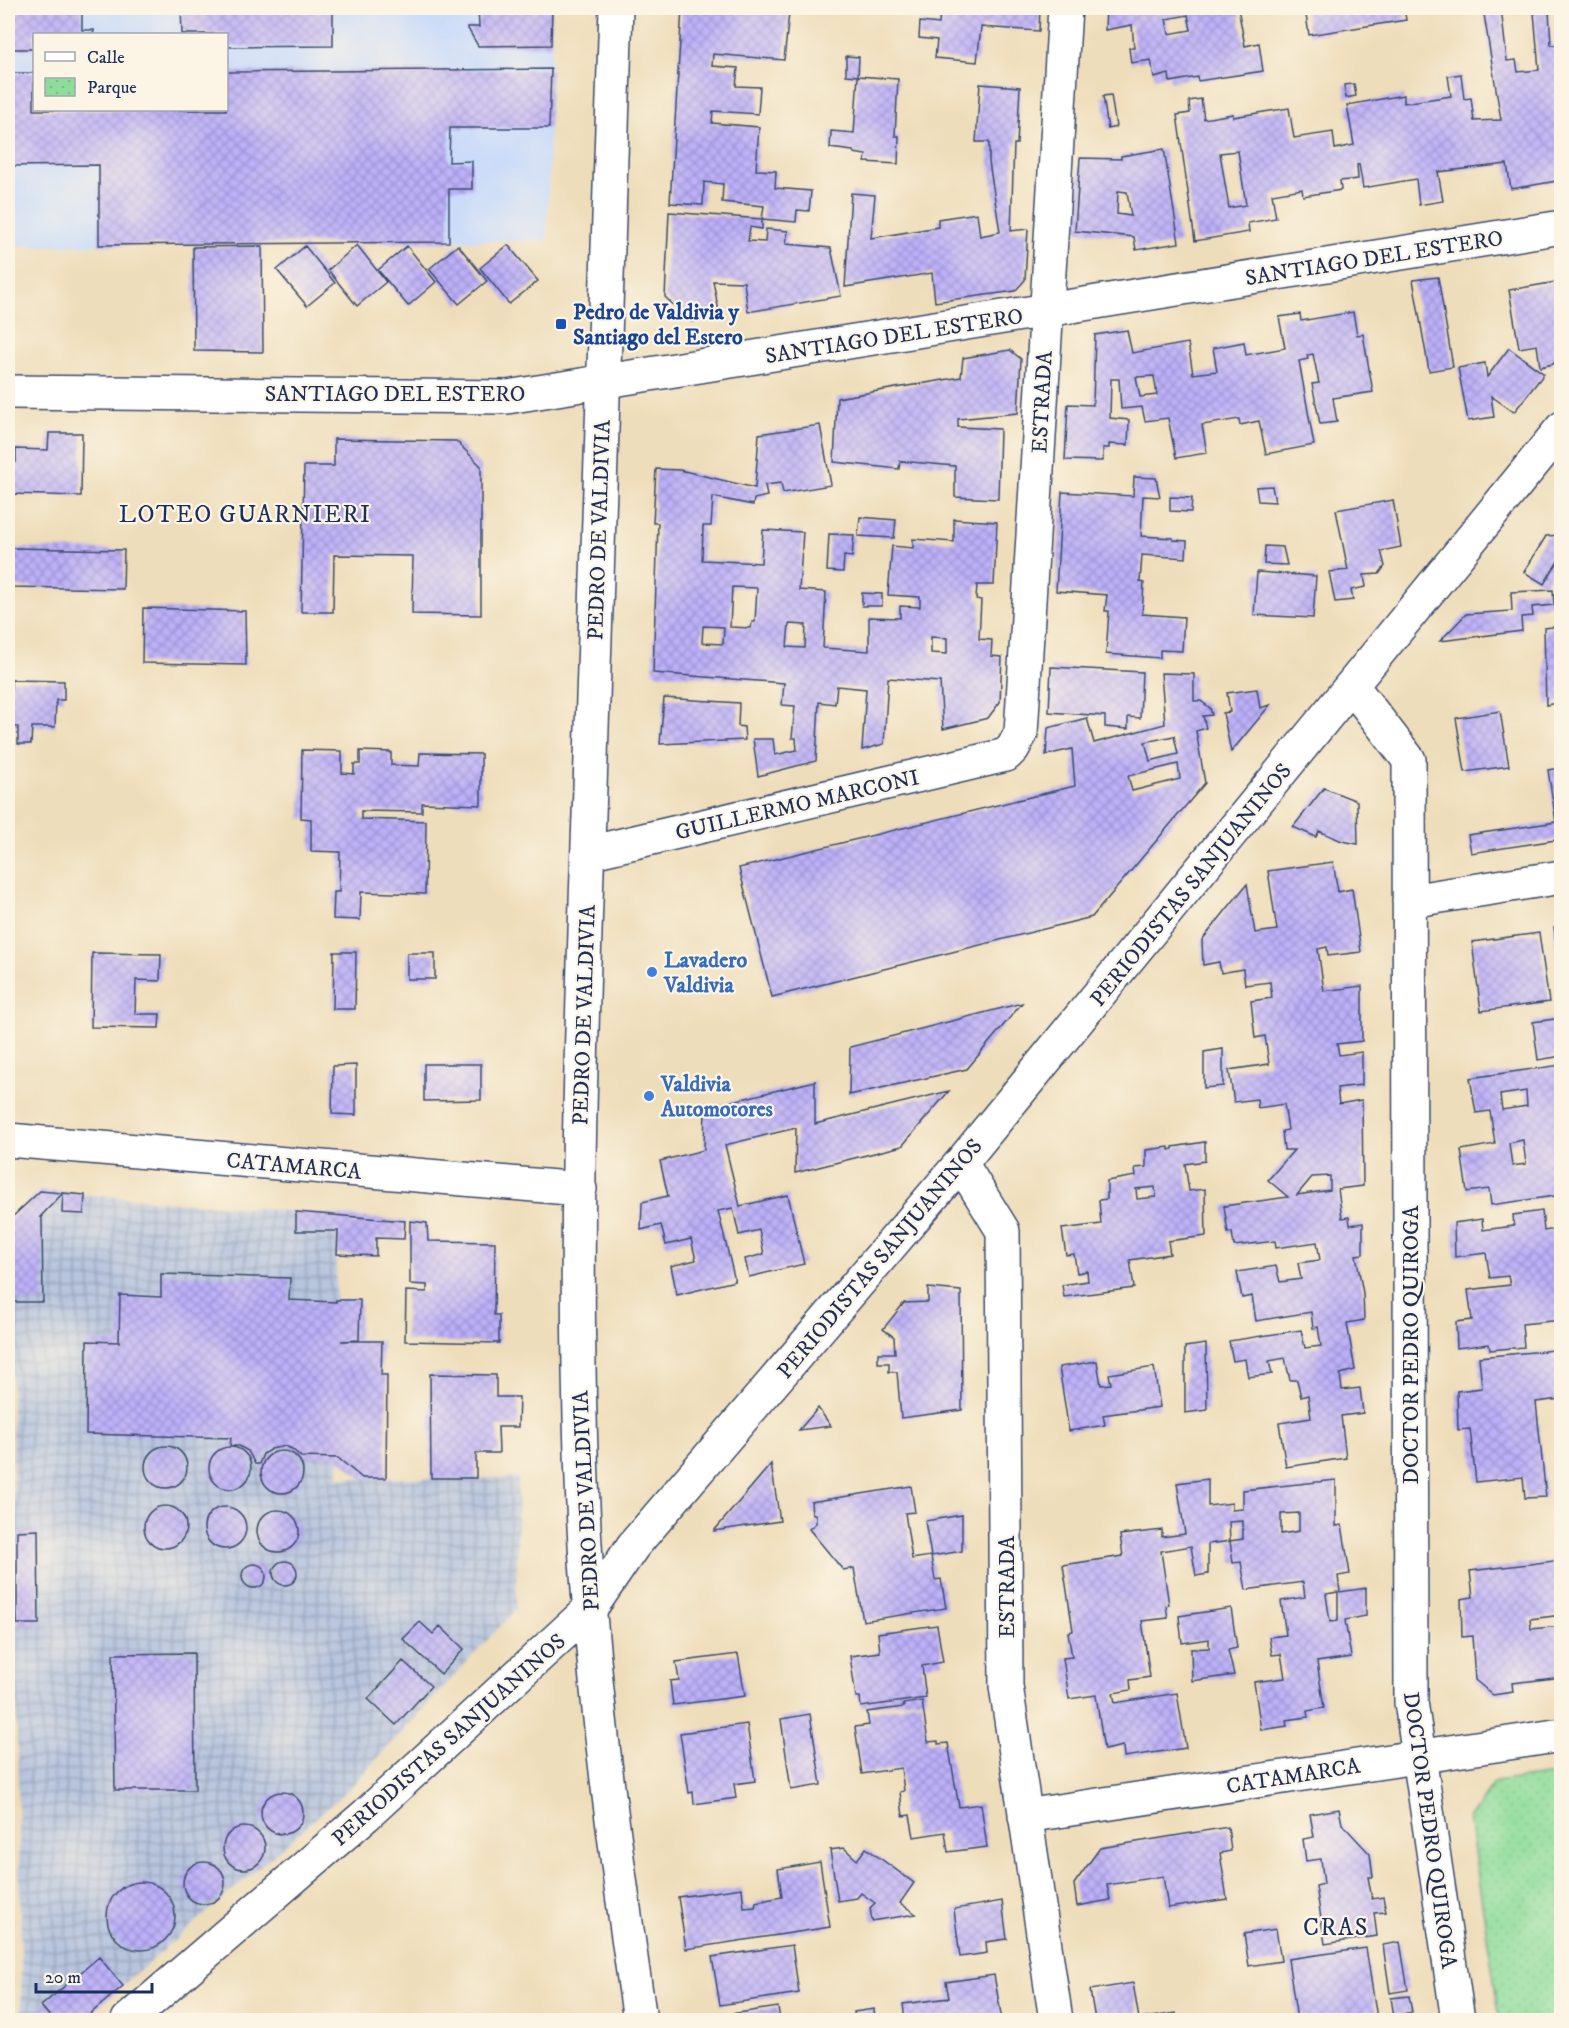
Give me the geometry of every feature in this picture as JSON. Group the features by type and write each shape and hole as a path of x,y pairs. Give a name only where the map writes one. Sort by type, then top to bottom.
{"street":[{"name":"PEDRO DE VALDIVIA","path":"616,8 580,1092 580,1414 590,1609 604,1760 640,2020"},
{"name":"ESTRADA","path":"1006,755 1014,748 1021,733 1065,8"},
{"name":"SANTIAGO DEL ESTERO","path":"8,392 507,397 1562,227"},
{"name":"PERIODISTAS SANJUANINOS","path":"128,2020 366,1815 590,1609 633,1546 961,1162 1562,428"},
{"name":"DOCTOR PEDRO QUIROGA","path":"1352,686 1409,760 1411,1690 1458,2020"},
{"name":"GUILLERMO MARCONI","path":"588,853 1006,755"},
{"path":"1409,901 1562,877"},
{"name":"CATAMARCA","path":"8,1140 580,1189"},
{"name":"ESTRADA","path":"961,1162 1003,1231 1006,1686 1056,2020"},
{"name":"CATAMARCA","path":"1025,1816 1562,1735"}],"shaded area":[{"path":"9,8 552,8 547,240 10,246"},
{"path":"40,1191 337,1215 335,1339 341,1341 338,1478 518,1478 516,1609 349,1789 83,2020 22,2020 9,1220"}],"green space":[{"path":"1561,1773 1561,2020 1500,2020 1469,1819 1495,1782"}],"building":[{"path":"9,8 82,8 82,30 94,30 93,33 33,33 33,49 9,49"},
{"path":"181,8 333,8 333,46 228,47 228,33 182,33"},
{"path":"478,8 552,8 551,45 478,46 467,27 479,27"},
{"path":"682,8 761,8 761,11 789,13 784,60 713,54 712,66 738,68 736,86 760,87 758,114 713,111 712,123 759,127 756,170 776,171 775,188 811,191 809,211 797,210 796,222 762,219 764,206 722,202 723,184 704,182 703,205 670,203"},
{"path":"940,8 1040,8 1039,31 981,27 977,62 935,58 937,40 919,38 920,22 939,24"},
{"path":"1106,8 1238,8 1245,46 1259,43 1263,71 1198,81 1197,77 1170,82 1169,74 1154,78 1151,60 1131,63 1129,48 1134,48 1132,25 1105,30","holes":["1188,15 1191,30 1169,34 1166,19"]},
{"path":"1305,8 1404,8 1406,20 1309,35"},
{"path":"1483,8 1501,8 1507,61 1516,60 1518,72 1539,70 1534,13 1549,11 1551,45 1562,44 1562,180 1511,189 1507,164 1438,172 1443,201 1419,205 1416,179 1363,188 1359,164 1357,165 1358,179 1340,181 1341,190 1303,196 1302,189 1272,194 1276,218 1248,223 1249,232 1195,241 1177,115 1190,113 1189,101 1201,99 1204,119 1289,108 1294,138 1333,132 1335,149 1354,145 1347,105 1404,95 1404,103 1451,96 1448,76 1461,74 1464,99 1471,98 1474,121 1501,120","holes":["1238,151 1246,205 1229,208 1220,153"]},
{"path":"846,56 859,57 858,76 846,75"},
{"path":"551,69 549,128 450,128 449,162 472,161 472,189 449,189 449,242 99,245 99,165 9,166 9,73 33,73 33,111 228,111 228,72"},
{"path":"858,76 898,79 895,136 899,136 898,164 865,162 866,155 830,148 831,131 854,133"},
{"path":"980,84 1020,87 1017,144 1014,144 1011,231 1028,229 1025,280 1015,291 935,302 932,273 845,287 851,193 875,195 871,238 938,227 938,219 977,213 980,236 1000,232 989,162 989,142 976,142"},
{"path":"1354,84 1356,96 1346,98 1344,85"},
{"path":"1111,95 1116,127 1108,129 1103,96"},
{"path":"1164,149 1179,243 1136,250 1134,237 1075,231 1080,158 1121,159 1121,156","holes":["1118,191 1127,192 1131,216 1117,214"]},
{"path":"669,212 762,219 762,229 750,227 748,241 765,242 766,229 788,231 786,244 831,248 841,296 748,312 744,282 713,281 720,317 691,322 665,297"},
{"path":"357,245 386,282 357,306 328,270"},
{"path":"458,245 487,281 459,304 429,269"},
{"path":"508,245 538,281 509,304 480,268"},
{"path":"262,246 263,352 194,351 193,247"},
{"path":"305,246 335,283 307,306 277,270"},
{"path":"407,246 436,282 408,306 378,270"},
{"path":"1438,277 1453,367 1429,371 1413,280"},
{"path":"1562,281 1562,354 1553,364 1540,367 1537,345 1519,348 1509,290"},
{"path":"1353,312 1357,335 1363,334 1373,392 1333,398 1337,422 1320,424 1312,384 1319,383 1313,354 1307,355 1308,359 1299,361 1314,445 1266,454 1259,421 1240,425 1239,419 1202,425 1207,453 1176,458 1168,418 1145,421 1142,407 1121,409 1119,379 1111,379 1110,418 1129,420 1128,445 1109,444 1109,448 1103,448 1103,461 1065,460 1068,404 1093,405 1095,335 1127,330 1132,353 1188,343 1193,374 1217,371 1213,348 1244,342 1246,355 1285,348 1279,317 1300,314 1301,321","holes":["1154,376 1157,395 1140,397 1136,377"]},
{"path":"1509,348 1544,374 1514,412 1491,396 1494,417 1468,421 1458,368 1485,363 1487,377"},
{"path":"1010,350 1021,359 1018,413 958,419 958,427 1000,429 998,499 955,497 955,466 900,461 899,469 834,462 837,398 961,377 963,358"},
{"path":"820,425 831,485 783,493 781,483 765,485 767,496 754,499 753,505 713,497 711,526 703,526 702,560 761,563 763,530 803,532 799,590 826,592 823,648 869,651 869,617 900,618 900,606 920,607 920,597 888,595 892,546 913,548 913,539 954,542 954,519 997,522 994,585 977,585 976,599 981,600 979,639 992,640 991,656 1002,657 1000,702 988,718 943,729 940,682 888,678 884,744 862,750 866,689 837,686 835,704 819,702 816,761 758,776 753,739 773,739 775,755 797,750 796,738 792,738 795,706 782,705 784,683 653,673 658,523 653,523 656,469 680,470 755,488 759,434","holes":["732,587 757,588 755,622 752,622 751,628 730,627","789,624 806,625 805,648 787,647","703,626 724,627 723,644 702,643","931,637 947,638 947,654 931,653"]},
{"path":"49,433 82,433 81,496 11,494 10,462 16,462 16,449 48,450"},
{"path":"334,439 456,441 481,466 481,615 412,614 413,556 334,555 333,612 301,612 304,466 334,466"},
{"path":"1134,477 1156,478 1160,497 1143,496 1141,536 1187,541 1186,558 1142,555 1140,582 1144,583 1142,614 1184,617 1182,651 1160,650 1160,658 1106,654 1109,611 1105,611 1107,595 1056,591 1062,492 1133,496"},
{"path":"1272,486 1275,502 1258,501 1256,487"},
{"path":"1170,497 1192,498 1191,512 1170,511"},
{"path":"1393,500 1401,547 1381,551 1385,566 1379,574 1364,575 1366,587 1351,590 1353,600 1335,602 1329,572 1348,570 1336,510"},
{"path":"860,517 896,520 894,538 858,536"},
{"path":"829,534 854,535 852,557 844,556 843,572 827,571"},
{"path":"1562,535 1562,555 1544,584 1524,572 1546,536"},
{"path":"1265,546 1283,547 1287,565 1264,564"},
{"path":"11,548 124,550 123,589 10,587"},
{"path":"1257,572 1316,576 1313,618 1254,615"},
{"path":"1553,590 1554,605 1532,607 1533,616 1521,617 1522,631 1440,641 1466,614 1512,611 1511,592"},
{"path":"862,593 882,594 882,606 862,606"},
{"path":"143,608 245,611 246,665 142,663"},
{"path":"1562,626 1562,702 1546,705 1544,628"},
{"path":"1051,667 1142,672 1140,718 1128,717 1128,729 1105,727 1105,716 1049,712"},
{"path":"1161,673 1194,674 1194,701 1201,701 1210,708 1212,715 1203,716 1206,728 1196,731 1205,783 1092,917 772,997 739,868 1075,786 1072,749 1046,755 1048,728 1087,718 1094,743 1165,724","holes":["1174,736 1178,754 1150,761 1145,742","1178,764 1180,779 1132,791 1128,776"]},
{"path":"11,680 64,681 64,700 56,700 55,727 32,727 31,744 18,744 18,727 11,727"},
{"path":"1257,689 1260,708 1270,705 1231,752 1223,713 1230,712 1227,693"},
{"path":"664,698 739,703 738,726 744,727 745,740 660,744"},
{"path":"1500,711 1509,766 1465,772 1456,718"},
{"path":"302,750 342,751 342,773 354,774 354,764 360,764 360,751 391,752 391,765 419,766 420,753 481,754 481,805 422,803 422,812 361,811 361,819 426,821 425,894 361,892 360,920 333,919 334,892 339,892 340,852 311,851 311,819 301,818"},
{"path":"1562,768 1562,839 1471,853 1468,835 1556,822 1548,770"},
{"path":"1324,788 1357,801 1358,844 1342,841 1319,831 1316,837 1293,827"},
{"path":"1333,862 1338,892 1352,889 1361,952 1328,956 1327,947 1318,949 1324,991 1362,986 1362,1041 1337,1044 1339,1055 1362,1052 1362,1085 1337,1088 1339,1104 1362,1100 1363,1186 1338,1189 1342,1218 1349,1217 1350,1225 1363,1223 1363,1254 1356,1255 1363,1293 1364,1320 1347,1323 1355,1370 1340,1374 1342,1390 1360,1388 1363,1413 1341,1416 1346,1458 1286,1467 1279,1423 1311,1418 1308,1395 1301,1397 1297,1380 1290,1380 1285,1358 1269,1361 1272,1374 1248,1377 1245,1359 1233,1361 1229,1341 1301,1330 1305,1348 1321,1346 1318,1327 1313,1328 1311,1312 1256,1321 1252,1296 1242,1298 1237,1272 1276,1266 1280,1282 1301,1279 1298,1263 1320,1260 1317,1242 1276,1248 1275,1241 1234,1246 1232,1232 1228,1233 1224,1206 1288,1197 1268,1180 1294,1150 1284,1150 1282,1131 1288,1130 1284,1104 1258,1108 1257,1099 1234,1102 1229,1070 1269,1064 1265,1036 1255,1038 1251,1001 1272,998 1270,982 1245,985 1243,969 1221,973 1219,962 1203,965 1202,940 1247,884 1255,933 1277,930 1268,871","holes":["1330,1176 1330,1190 1297,1195 1312,1177"]},
{"path":"1562,926 1562,977 1560,977 1554,927"},
{"path":"1539,933 1549,1002 1481,1011 1472,942"},
{"path":"334,952 356,952 355,1009 333,1009"},
{"path":"92,953 161,954 160,981 136,980 135,1014 160,1014 159,1028 91,1027"},
{"path":"407,953 435,953 435,979 407,979"},
{"path":"1022,1003 967,1069 849,1095 850,1047"},
{"path":"1562,1018 1562,1056 1538,1060 1533,1022"},
{"path":"1223,1049 1223,1086 1204,1088 1204,1052"},
{"path":"424,1064 481,1064 481,1100 424,1101"},
{"path":"356,1065 356,1115 332,1114 333,1066"},
{"path":"1561,1065 1562,1195 1491,1205 1489,1189 1467,1192 1461,1150 1495,1144 1490,1111 1476,1113 1470,1078","holes":["1526,1091 1527,1106 1502,1110 1500,1095","1523,1140 1526,1164 1512,1166 1509,1143"]},
{"path":"815,1081 815,1124 949,1091 902,1146 795,1173 796,1128 725,1145 740,1206 788,1195 804,1264 749,1277 745,1259 764,1254 759,1230 739,1235 733,1208 718,1211 735,1281 677,1295 671,1266 696,1260 691,1239 666,1245 661,1225 641,1230 642,1202 668,1196 660,1161 704,1150 705,1108"},
{"path":"1205,1142 1205,1161 1185,1164 1189,1191 1205,1189 1206,1236 1168,1241 1170,1254 1130,1260 1134,1288 1064,1297 1062,1285 1088,1281 1087,1271 1077,1273 1074,1254 1066,1255 1062,1229 1101,1224 1099,1200 1107,1199 1107,1181 1136,1176 1135,1168 1146,1167 1146,1150 1169,1147 1169,1150 1173,1147","holes":["1155,1187 1156,1197 1137,1199 1136,1189"]},
{"path":"40,1191 63,1193 40,1217 42,1217 43,1302 10,1302 9,1220"},
{"path":"63,1193 85,1195 84,1214 62,1213"},
{"path":"1542,1211 1544,1231 1562,1228 1562,1320 1522,1324 1524,1347 1490,1350 1489,1344 1457,1348 1456,1322 1472,1320 1468,1290 1510,1285 1508,1276 1490,1278 1486,1253 1455,1257 1454,1223 1482,1219 1483,1230 1514,1226 1513,1215"},
{"path":"296,1212 405,1221 404,1239 376,1238 376,1256 337,1254 338,1231 296,1231"},
{"path":"410,1221 427,1223 428,1241 495,1242 494,1315 499,1315 499,1343 405,1341 406,1291 427,1292 427,1285 410,1284"},
{"path":"161,1274 290,1278 289,1300 336,1302 336,1300 360,1300 359,1340 341,1341 382,1341 381,1375 387,1375 386,1478 362,1478 338,1458 301,1457 285,1446 271,1449 263,1454 259,1464 255,1464 248,1451 239,1446 230,1446 231,1438 86,1434 87,1341 119,1342 120,1295 161,1297"},
{"path":"928,1288 961,1291 962,1410 901,1418 897,1372 889,1372 889,1363 878,1363 878,1353 895,1353 894,1337 883,1329 904,1303 928,1302"},
{"path":"1206,1344 1207,1410 1185,1413 1185,1347"},
{"path":"1555,1350 1560,1399 1536,1402 1546,1497 1525,1498 1523,1477 1476,1482 1470,1429 1458,1430 1457,1391 1482,1388 1479,1357"},
{"path":"1097,1361 1101,1385 1111,1384 1109,1374 1154,1367 1160,1407 1103,1415 1105,1425 1069,1431 1059,1367"},
{"path":"430,1374 496,1375 496,1397 519,1397 518,1427 498,1427 499,1453 476,1453 476,1478 431,1478"},
{"path":"818,1408 831,1426 799,1430"},
{"path":"166,1446 181,1452 187,1467 181,1482 166,1488 151,1482 145,1467 151,1452"},
{"path":"230,1447 245,1453 251,1468 245,1483 230,1489 215,1483 209,1468 215,1453"},
{"path":"282,1451 297,1457 303,1472 297,1487 282,1493 267,1487 261,1472 267,1457"},
{"path":"771,1464 780,1521 714,1531"},
{"path":"1208,1479 1208,1506 1232,1503 1232,1510 1243,1509 1243,1490 1336,1480 1336,1526 1342,1525 1350,1574 1338,1576 1340,1592 1366,1588 1366,1616 1345,1620 1351,1657 1317,1662 1324,1708 1307,1711 1308,1717 1286,1720 1287,1726 1261,1730 1254,1682 1285,1678 1281,1654 1272,1655 1269,1637 1286,1635 1281,1601 1305,1597 1303,1582 1246,1590 1241,1562 1233,1563 1230,1541 1208,1544 1208,1574 1196,1576 1191,1546 1161,1551 1169,1605 1166,1606 1168,1618 1142,1621 1150,1677 1130,1680 1131,1690 1113,1693 1115,1703 1177,1693 1186,1748 1124,1757 1123,1746 1104,1750 1096,1695 1069,1699 1063,1658 1072,1657 1068,1632 1073,1631 1063,1565 1123,1556 1120,1535 1162,1530 1162,1537 1185,1534 1177,1483","holes":["1299,1513 1299,1531 1281,1534 1281,1514","1243,1521 1243,1539 1230,1541 1229,1522","1338,1592 1338,1621 1330,1622 1326,1594"]},
{"path":"911,1486 915,1512 905,1513 912,1559 931,1556 935,1580 941,1579 946,1608 863,1621 854,1568 843,1570 809,1529 816,1523 816,1515 812,1513 811,1502"},
{"path":"165,1506 180,1512 186,1527 180,1542 165,1548 150,1542 144,1527 150,1512"},
{"path":"225,1507 240,1513 246,1528 240,1543 225,1549 210,1543 204,1528 210,1513"},
{"path":"278,1510 293,1516 299,1531 293,1546 278,1552 263,1546 257,1531 263,1516"},
{"path":"962,1515 962,1551 931,1556 925,1521"},
{"path":"38,1530 39,1624 17,1624 17,1531"},
{"path":"1562,1560 1562,1615 1530,1619 1531,1629 1562,1626 1562,1677 1512,1683 1513,1692 1493,1695 1475,1680 1472,1636 1462,1637 1461,1599 1473,1597 1470,1571"},
{"path":"285,1561 294,1564 297,1573 294,1582 285,1585 276,1582 273,1573 276,1564"},
{"path":"254,1564 263,1567 266,1576 263,1585 254,1588 245,1585 242,1576 245,1567"},
{"path":"1231,1608 1237,1648 1228,1650 1234,1675 1192,1681 1191,1649 1209,1648 1209,1639 1182,1643 1179,1616"},
{"path":"420,1622 433,1634 440,1626 464,1649 441,1674 403,1639"},
{"path":"937,1625 943,1662 922,1666 926,1698 861,1707 860,1697 856,1697 850,1656 880,1652 878,1633"},
{"path":"194,1653 195,1790 115,1790 113,1654"},
{"path":"738,1654 745,1696 673,1705 670,1681 679,1680 676,1662"},
{"path":"403,1661 431,1686 396,1725 368,1699"},
{"path":"922,1701 928,1742 948,1743 959,1807 981,1804 987,1847 948,1852 945,1832 914,1837 910,1815 903,1816 900,1792 904,1791 901,1768 862,1774 855,1727 869,1725 867,1712 904,1707 903,1704"},
{"path":"810,1714 821,1785 791,1790 781,1719"},
{"path":"747,1724 755,1781 734,1784 736,1798 694,1804 693,1792 689,1793 680,1733"},
{"path":"282,1792 290,1793 297,1798 302,1805 302,1821 297,1828 290,1833 282,1834 274,1833 267,1828 262,1821 261,1813 262,1805 267,1798 274,1793"},
{"path":"1339,1809 1342,1824 1370,1854 1373,1877 1368,1877 1372,1899 1383,1897 1386,1912 1374,1913 1377,1936 1325,1944 1316,1886 1324,1884 1321,1859 1306,1861 1303,1839 1314,1837 1310,1814"},
{"path":"244,1827 252,1828 259,1833 264,1840 264,1856 259,1863 252,1868 244,1869 236,1868 229,1863 224,1856 223,1848 224,1840 229,1833 236,1828"},
{"path":"1228,1827 1231,1851 1220,1853 1227,1899 1168,1908 1163,1876 1107,1885 1110,1900 1077,1906 1074,1884 1100,1848"},
{"path":"844,1848 857,1860 866,1848 914,1883 900,1903 916,1914 872,1921 870,1908 875,1903 861,1893 857,1898 838,1901 830,1850"},
{"path":"204,1862 212,1863 219,1868 224,1875 224,1891 219,1898 212,1903 204,1904 196,1903 189,1898 184,1891 183,1883 184,1875 189,1868 196,1863"},
{"path":"820,1862 830,1927 686,1949 678,1897 742,1888 744,1908 755,1907 756,1902 782,1897 778,1869"},
{"path":"141,1882 154,1885 165,1892 172,1903 175,1916 172,1929 165,1940 154,1947 141,1950 128,1947 117,1940 110,1929 107,1916 110,1903 117,1892 128,1885"},
{"path":"1002,1901 1007,1939 986,1942 987,1953 960,1957 954,1909"},
{"path":"1276,1929 1281,1961 1249,1966 1244,1934"},
{"path":"1400,1942 1408,1990 1390,1993 1383,1945"},
{"path":"792,1945 799,1993 720,2005 712,1957"},
{"path":"1366,1948 1377,2018 1389,2016 1390,2020 1297,2020 1288,1959"},
{"path":"99,1957 123,1986 83,2020 53,2020 41,2006"},
{"path":"994,1975 1002,2020 905,2020 903,2004 949,1998 946,1982"},
{"path":"1133,1983 1139,2019 1176,2013 1177,2020 1095,2020 1090,1990"},
{"path":"1409,1996 1412,2012 1394,2016 1391,1998"},
{"path":"778,2007 780,2020 697,2019"},
{"path":"874,2009 875,2020 855,2020 854,2012"}],"place":[{"name":"Pedro de Valdivia y Santiago del Estero","path":"561,324"},
{"name":"Lavadero Valdivia","path":"652,972"},
{"name":"Valdivia Automotores","path":"649,1096"}],"district":[{"name":"LOTEO GUARNIERI","path":"245,514"},
{"name":"CRAS","path":"1336,1927"}]}
